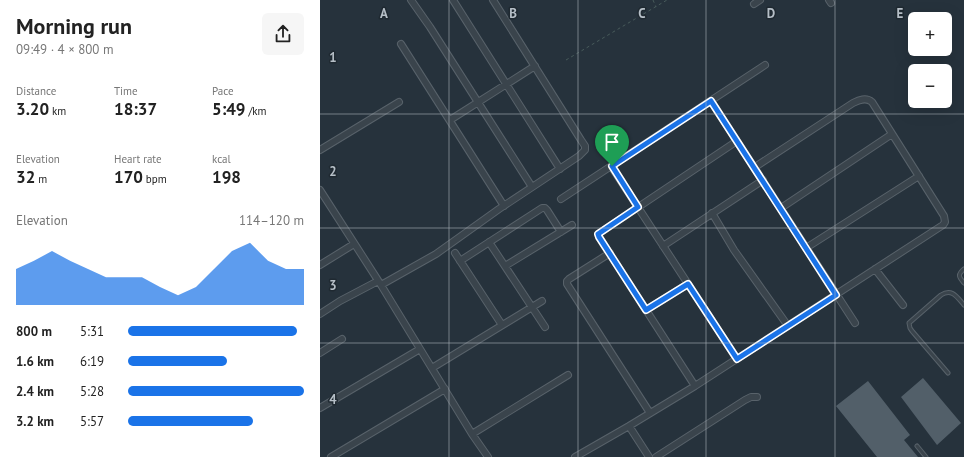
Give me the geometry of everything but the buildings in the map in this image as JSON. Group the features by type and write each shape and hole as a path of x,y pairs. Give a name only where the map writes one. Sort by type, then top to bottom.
{"street":[{"path":"411,0 430,27 532,187"},
{"path":"453,0 560,169"},
{"path":"320,314 340,301 428,259 560,169 585,150 585,146 492,0"},
{"path":"754,4 760,0"},
{"path":"401,44 504,206"},
{"path":"450,120 535,66"},
{"path":"561,199 765,66"},
{"path":"575,457 695,386 943,225 945,222 944,216 870,100 862,100 849,106 755,168"},
{"path":"711,101 855,323"},
{"path":"320,150 399,102"},
{"path":"781,208 892,134"},
{"path":"695,386 599,237 599,233 737,141"},
{"path":"612,166 737,359"},
{"path":"806,248 919,176"},
{"path":"663,246 763,180"},
{"path":"320,190 472,434 488,457"},
{"path":"460,261 541,208 548,210 561,232"},
{"path":"712,214 734,250 788,326"},
{"path":"505,266 572,225"},
{"path":"489,242 545,327"},
{"path":"320,265 354,244"},
{"path":"455,253 502,325"},
{"path":"610,253 569,280 567,284 650,414"},
{"path":"875,269 903,305"},
{"path":"646,310 688,284"},
{"path":"432,368 542,301"},
{"path":"320,353 342,339"},
{"path":"320,408 420,349"},
{"path":"472,434 568,375"},
{"path":"331,457 445,389"},
{"path":"656,457 745,400 751,397 757,397"},
{"path":"629,426 649,457"}],"lane":[{"path":"964,269 959,276 964,283"},
{"path":"948,373 912,331 909,323 945,293 955,294 964,305"},
{"path":"917,446 926,457"}],"path":[{"path":"653,0 656,7"},
{"path":"566,60 667,0"}],"route":[{"path":"711,101 836,295 737,359 688,284 646,310 598,234 638,207 612,166 711,101"}]}
